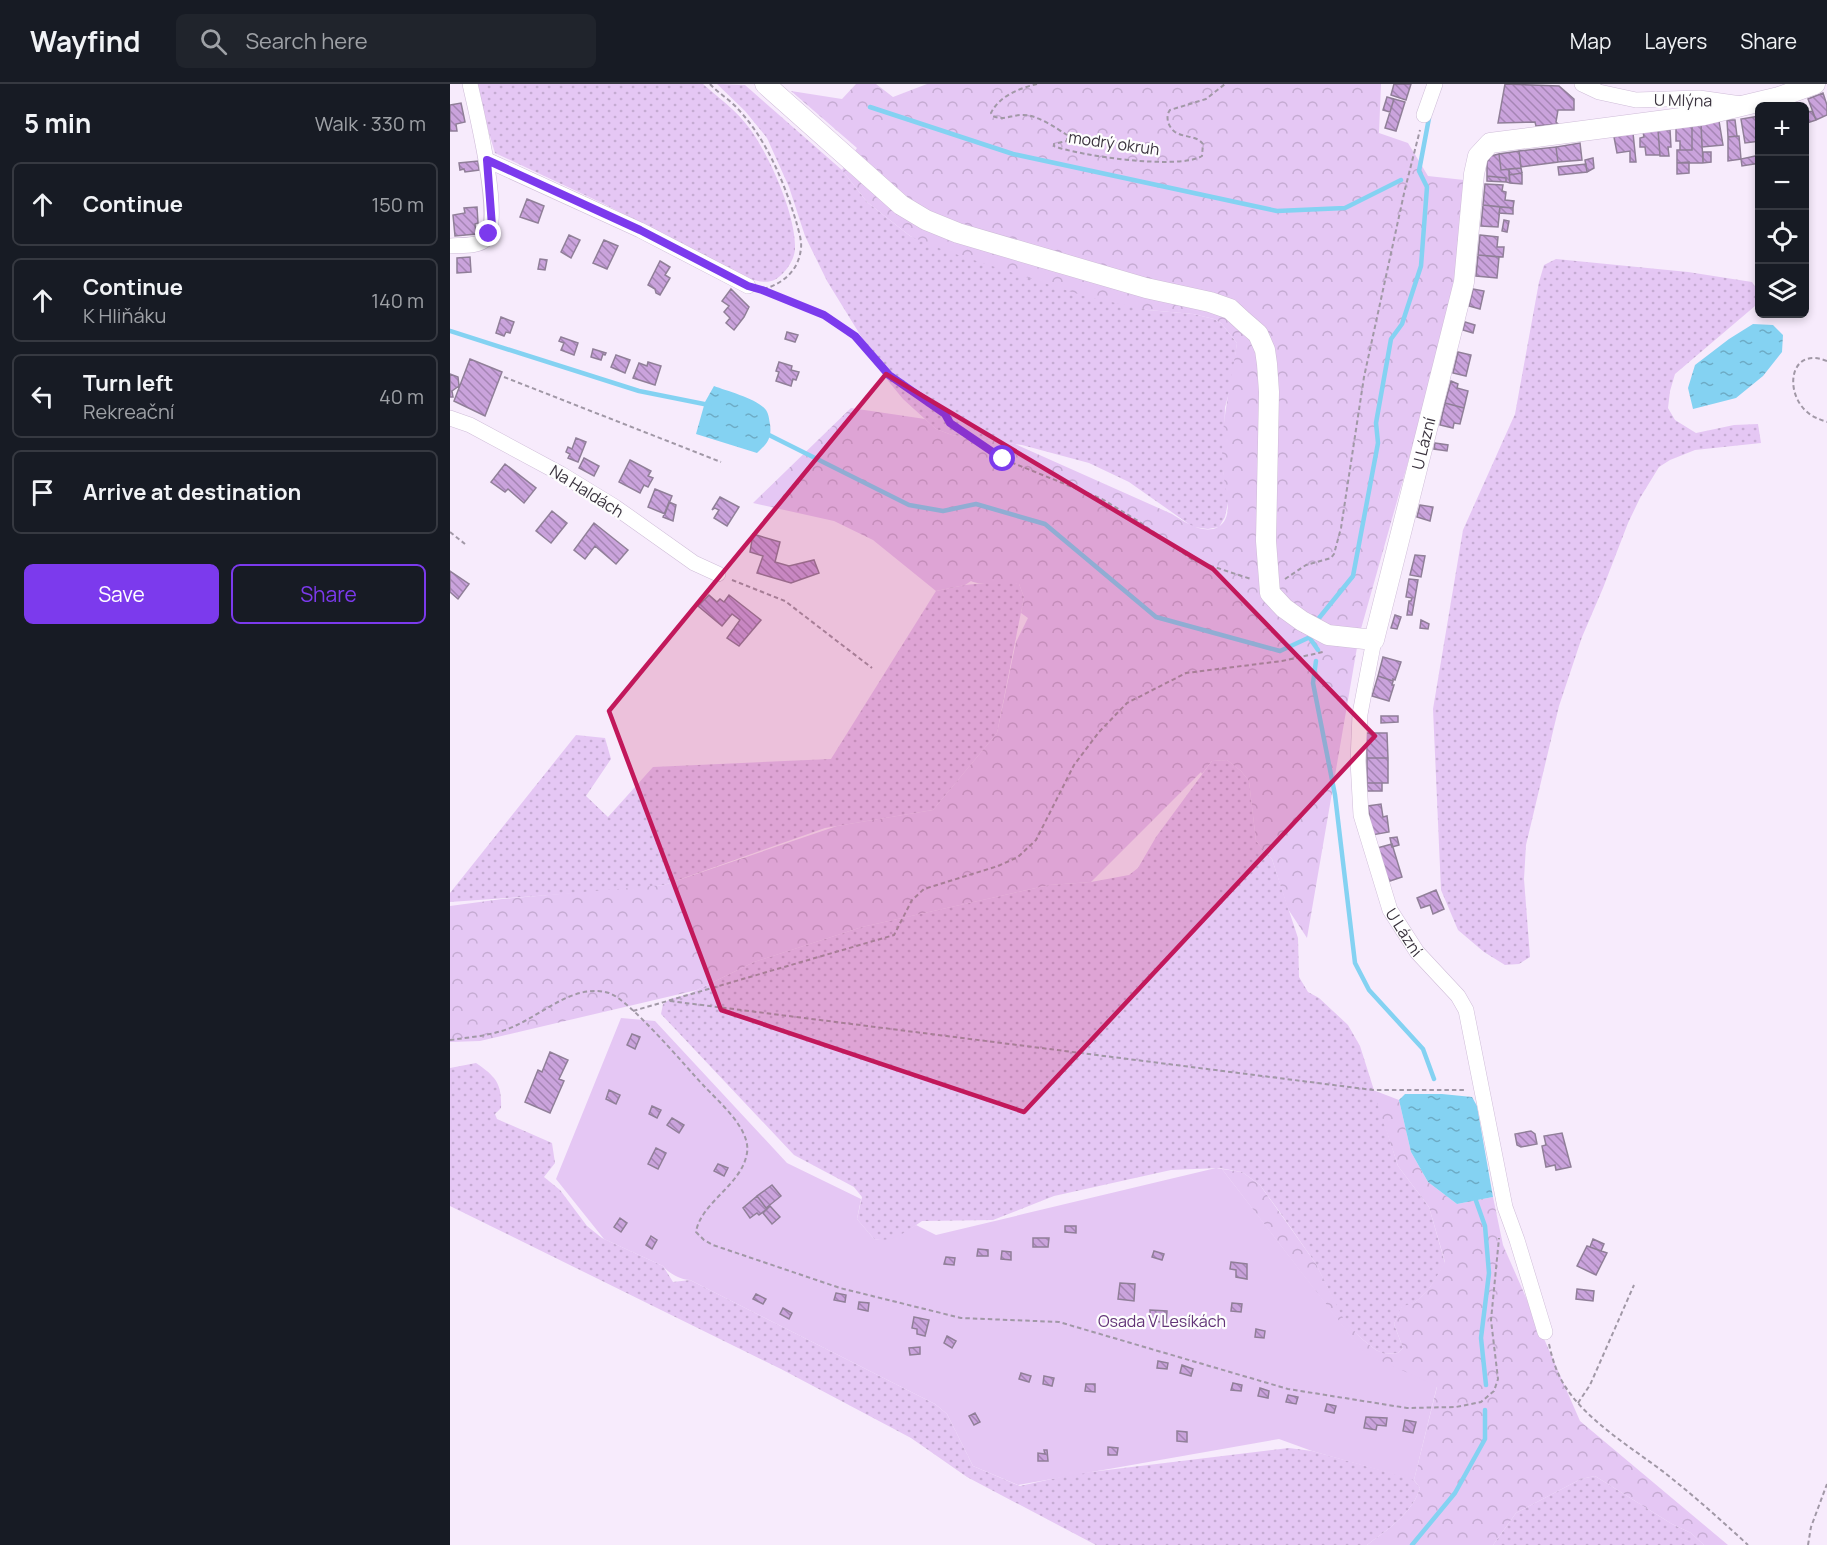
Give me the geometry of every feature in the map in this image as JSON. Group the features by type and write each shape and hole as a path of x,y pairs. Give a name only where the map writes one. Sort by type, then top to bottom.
{"street":[{"path":"450,246 478,244 485,240 492,226 487,160 470,84"},
{"path":"1424,116 1435,84"},
{"name":"U Mlýna","path":"1582,84 1599,92 1636,100 1699,98 1750,105"},
{"name":"U Lázní","path":"1545,1332 1505,1207 1466,1010 1458,996 1417,952 1390,910 1361,815 1358,761 1360,714 1374,640 1464,282 1474,174 1478,156 1490,143 1704,115 1750,105 1815,84"},
{"path":"769,86 902,205 926,220 958,233 1135,285 1210,302 1230,309 1258,334 1265,350 1269,392 1266,541 1269,588 1284,608 1328,635 1374,640"},
{"path":"487,160 640,230 755,288"},
{"name":"Na Haldách","path":"450,418 470,425 561,474 615,507 694,563 718,574"}],"path":[{"path":"710,84 737,108 758,136 789,198 798,228 802,247 795,267 778,285 755,288"},
{"name":"modrý okruh","path":"1037,84 1025,87 1001,100 993,107 991,113 993,117 998,119 1023,114 1040,120 1067,135 1067,141 1054,144 1059,148 1111,157 1172,163 1198,159 1204,151 1200,140 1175,132 1170,125 1167,113 1170,110 1206,99 1225,84"},
{"path":"755,288 824,315 855,336 889,375 945,414 950,423 1003,459 1102,499 1193,560 1269,588 1306,565 1331,558 1334,554 1341,528 1365,377 1405,189 1424,116"},
{"path":"1827,361 1821,358 1806,358 1801,361 1794,372 1793,382 1801,406 1807,413 1827,422"},
{"path":"504,377 721,462"},
{"path":"450,532 465,544"},
{"path":"718,574 785,601 872,668"},
{"path":"633,1011 894,935 912,900 924,889 998,866 1018,857 1036,840 1074,765 1099,732 1127,704 1186,673 1282,661 1328,651"},
{"path":"450,1040 475,1037 516,1026 553,1004 586,992 610,993 633,1011 746,1135 748,1151 741,1171 708,1210 698,1226 696,1232 704,1240 840,1288 961,1318 1059,1322 1288,1389 1407,1408 1456,1407 1481,1402 1494,1391 1498,1379 1491,1320 1499,1238"},
{"path":"667,1001 1373,1090 1481,1089"},
{"path":"1578,1403 1590,1385 1634,1285"},
{"path":"1545,1332 1554,1363 1563,1383 1578,1403 1615,1436 1699,1500 1748,1545"},
{"path":"1808,1545 1811,1527 1827,1484"}],"highlighted area":[{"path":"886,374 1213,569 1375,736 1024,1112 721,1010 609,711"}],"green space":[{"path":"478,84 703,84 745,122 773,169 786,203 794,234 795,251 790,264 780,276 772,281 763,282 747,278 606,205 495,153 480,103"},
{"path":"717,84 745,85 842,170 867,202 910,236 1148,310 1193,314 1221,323 1237,343 1232,382 1225,407 1223,471 1229,498 1225,517 1219,527 1208,529 1193,527 1129,482 1089,463 1022,445 952,435 936,429 903,399 880,371 827,281 805,236 789,187 767,138 745,111"},
{"path":"856,84 876,84 893,97 927,84 1381,84 1379,133 1408,143 1428,176 1464,180 1459,281 1359,636 1307,938 1288,909 1272,859 1256,841 1249,781 1227,760 1212,761 1202,774 1201,772 1091,882 1049,885 862,927 754,962 697,990 480,1041 450,1042 450,906 502,899 664,885 837,826 933,810 997,733 1016,642 1028,618 1021,613 1024,597 1019,584 971,581 965,585 936,591 873,540 834,521 753,503 851,408 925,419 936,429 952,435 1015,444 1172,514 1200,529 1218,527 1227,516 1228,501 1222,455 1226,407 1237,343 1221,323 1193,314 1148,310 1084,296 946,251 910,236 867,202 842,170 857,148 791,91 842,99"},
{"path":"1556,259 1688,272 1752,282 1755,287 1755,306 1675,374 1668,408 1675,420 1696,433 1734,425 1758,424 1761,443 1695,450 1670,460 1659,467 1640,498 1582,637 1559,706 1526,845 1524,879 1530,957 1519,964 1505,965 1484,952 1458,930 1441,890 1433,709 1463,530 1515,414 1544,265"},
{"path":"1006,581 1019,584 1024,597 997,733 933,810 825,828 664,885 450,902 450,893 576,735 605,738 611,759 586,796 608,817 653,767 831,759 936,591 965,585"},
{"path":"1227,760 1249,781 1256,841 1272,859 1298,938 1299,977 1308,992 1319,998 1348,1025 1360,1046 1398,1166 1429,1207 1445,1263 1423,1296 1410,1305 1402,1307 1394,1324 1403,1348 1398,1353 1384,1354 1376,1350 1343,1320 1316,1264 1260,1185 1242,1172 1219,1168 1171,1170 1054,1196 993,1220 922,1221 896,1239 887,1241 874,1239 857,1219 862,1197 854,1187 794,1155 661,1014 663,1004 670,999 689,994 754,962 862,927 1049,885 1091,882 1129,875 1138,868 1156,837 1212,761"},
{"name":"Osada V Lesíkách","path":"621,1018 655,1021 787,1163 861,1199 857,1219 874,1239 892,1239 916,1225 936,1235 1216,1168 1222,1169 1364,1353 1437,1386 1414,1480 1312,1451 1279,1439 1018,1485 973,1466 947,1414 935,1404 690,1280 675,1276 663,1266 604,1239 556,1179"},
{"path":"476,1063 493,1077 499,1086 501,1108 495,1114 497,1119 552,1143 555,1163 544,1177 560,1190 587,1226 602,1238 663,1266 673,1282 690,1280 935,1404 947,1414 973,1466 1020,1486 1074,1474 1289,1448 1312,1451 1413,1479 1420,1488 1416,1497 1398,1520 1367,1545 1096,1545 967,1477 911,1438 781,1369 450,1206 450,1068"},
{"path":"1373,1090 1399,1100 1411,1152 1428,1182 1457,1204 1493,1197 1503,1245 1580,1421 1728,1545 1704,1545 1691,1533 1672,1524 1595,1476 1581,1479 1516,1513 1493,1545 1367,1545 1405,1513 1420,1488 1414,1480 1437,1387 1364,1354 1222,1169 1242,1172 1260,1185 1316,1264 1344,1320 1376,1350 1385,1354 1398,1353 1403,1348 1394,1324 1402,1306 1417,1301 1423,1296 1445,1262 1429,1207 1398,1166"},
{"path":"1595,1476 1672,1524 1691,1533 1704,1545 1493,1545 1516,1513 1581,1479"}],"water":[{"path":"1753,324 1773,325 1783,335 1782,352 1763,376 1736,398 1693,409 1688,388 1695,365"},
{"path":"714,386 749,399 766,410 770,433 766,444 757,453 696,434 705,402"},
{"path":"1405,1094 1472,1097 1477,1106 1493,1197 1457,1204 1428,1182 1411,1152 1399,1100"}],"building":[{"path":"1394,84 1411,84 1406,100 1391,95"},
{"path":"1505,84 1559,86 1574,99 1574,110 1558,110 1556,122 1558,124 1536,126 1535,122 1498,123"},
{"path":"1823,93 1827,115 1816,120 1808,99"},
{"path":"1387,97 1394,99 1390,112 1383,110"},
{"path":"1394,99 1405,102 1396,131 1385,128"},
{"path":"461,103 465,122 456,124 457,131 450,131 450,105"},
{"path":"1812,111 1816,120 1809,122 1809,112"},
{"path":"1755,117 1755,142 1745,143 1741,119"},
{"path":"1727,120 1735,120 1737,136 1728,137"},
{"path":"1719,121 1723,145 1702,147 1701,124"},
{"path":"1701,124 1703,163 1677,163 1677,150 1692,150 1692,125"},
{"path":"1692,125 1692,150 1680,150 1680,141 1676,141 1676,128"},
{"path":"1658,130 1670,130 1669,156 1660,156"},
{"path":"1658,130 1660,155 1646,155 1645,147 1640,147 1640,138 1644,137 1643,132"},
{"path":"1633,133 1636,162 1630,162 1630,151 1617,153 1614,137"},
{"path":"1739,136 1741,159 1728,161 1728,137"},
{"path":"1580,143 1582,160 1558,162 1556,147"},
{"path":"1556,147 1558,162 1521,167 1519,151"},
{"path":"1519,151 1521,168 1501,170 1499,154"},
{"path":"1703,152 1711,152 1711,162 1703,163"},
{"path":"1499,154 1501,170 1509,169 1510,183 1506,182 1506,178 1487,176 1487,162 1491,156"},
{"path":"1755,156 1755,164 1742,166 1741,159"},
{"path":"1593,158 1594,168 1587,172 1585,160"},
{"path":"478,161 479,170 465,172 464,169 460,170 459,163"},
{"path":"1689,162 1689,173 1677,174 1677,163"},
{"path":"1586,164 1587,172 1559,175 1558,167"},
{"path":"1521,168 1522,173 1509,175 1509,169"},
{"path":"1522,173 1522,184 1510,183 1509,175"},
{"path":"1487,176 1506,178 1506,182 1487,181"},
{"path":"1485,184 1503,185 1502,191 1506,192 1505,200 1514,201 1513,208 1483,205"},
{"path":"527,199 544,206 538,223 520,217"},
{"path":"1483,205 1500,207 1498,227 1481,226"},
{"path":"477,207 476,234 455,236 453,215 465,213 464,208"},
{"path":"1500,207 1513,208 1513,214 1499,213"},
{"path":"1504,220 1509,221 1507,232 1502,231"},
{"path":"569,235 580,240 571,258 561,252"},
{"path":"1480,235 1498,237 1497,247 1504,247 1503,257 1478,255"},
{"path":"604,240 618,246 607,269 593,263"},
{"path":"1478,255 1499,257 1497,278 1476,276"},
{"path":"470,257 471,272 457,273 457,258"},
{"path":"540,259 547,260 545,270 538,269"},
{"path":"660,261 670,267 665,275 670,278 660,295 648,285"},
{"path":"731,289 749,307 734,330 726,323 730,318 724,312 729,306 722,301"},
{"path":"1473,289 1484,291 1480,309 1469,306"},
{"path":"501,317 514,322 510,333 506,332 504,336 496,333"},
{"path":"1465,322 1475,325 1473,333 1463,330"},
{"path":"787,332 798,335 795,342 785,339"},
{"path":"561,337 578,343 574,355 561,350 564,343 559,341"},
{"path":"593,349 606,353 603,354 601,360 591,357"},
{"path":"1458,352 1471,355 1466,376 1453,373"},
{"path":"616,355 630,360 625,373 611,367"},
{"path":"470,359 502,372 485,416 454,401"},
{"path":"648,362 661,366 655,385 633,378 639,363 647,366"},
{"path":"779,362 792,366 791,370 799,372 791,386 776,381"},
{"path":"450,374 458,377 459,386 452,391 453,397 450,397"},
{"path":"1451,381 1458,384 1457,388 1468,391 1464,408 1445,403"},
{"path":"1445,403 1464,408 1460,424 1454,423 1453,428 1440,425"},
{"path":"576,438 586,442 578,462 568,458 570,454 566,452 568,447 572,449"},
{"path":"1435,443 1448,445 1447,451 1434,449"},
{"path":"584,458 599,466 594,476 579,468"},
{"path":"630,460 651,471 648,476 653,478 648,487 644,485 640,493 619,482"},
{"path":"505,464 536,488 524,503 508,489 505,492 491,482"},
{"path":"655,489 672,496 665,514 648,507"},
{"path":"720,497 739,507 727,526 714,518 719,510 715,508 712,510"},
{"path":"669,502 676,505 673,521 663,517"},
{"path":"1420,505 1433,507 1430,521 1417,517"},
{"path":"552,511 567,523 551,543 536,531"},
{"path":"594,523 628,550 616,564 595,546 585,559 574,550"},
{"path":"753,534 780,542 775,562 789,566 814,560 819,573 791,583 757,573 763,556 750,552"},
{"path":"1415,555 1425,556 1421,577 1410,575"},
{"path":"450,571 469,584 458,599 450,592"},
{"path":"1409,579 1418,580 1412,615 1407,615 1409,601 1412,598 1406,597"},
{"path":"709,595 717,602 720,599 724,602 729,595 761,620 739,646 727,638 740,620 732,614 722,626 698,606"},
{"path":"1395,615 1401,617 1397,629 1391,628"},
{"path":"1421,620 1429,624 1428,629 1420,628"},
{"path":"1383,657 1401,662 1393,681 1378,676"},
{"path":"1378,676 1393,681 1389,701 1372,696"},
{"path":"1381,716 1398,716 1398,722 1381,723"},
{"path":"1366,733 1387,733 1388,758 1367,758"},
{"path":"1367,758 1388,758 1388,783 1367,783"},
{"path":"1367,783 1382,783 1382,791 1367,791"},
{"path":"1381,804 1383,817 1387,816 1389,832 1372,835 1368,806"},
{"path":"1397,837 1399,845 1392,847 1390,838"},
{"path":"1392,844 1402,877 1387,882 1377,848"},
{"path":"1436,890 1444,909 1433,914 1430,905 1421,908 1417,898"},
{"path":"632,1034 640,1037 635,1049 627,1045"},
{"path":"550,1052 568,1060 559,1079 564,1081 550,1113 525,1102 538,1070 542,1072"},
{"path":"609,1090 620,1095 616,1104 606,1099"},
{"path":"652,1106 661,1110 657,1118 649,1114"},
{"path":"672,1118 684,1125 679,1133 667,1125"},
{"path":"1531,1131 1535,1134 1537,1144 1521,1147 1517,1145 1515,1134"},
{"path":"1562,1133 1571,1167 1556,1170 1555,1165 1546,1167 1542,1146 1546,1145 1544,1136"},
{"path":"656,1148 666,1153 658,1169 648,1164"},
{"path":"718,1164 728,1168 724,1176 714,1171"},
{"path":"772,1185 781,1196 766,1208 757,1196"},
{"path":"757,1196 767,1209 750,1218 743,1208"},
{"path":"770,1206 780,1217 772,1224 763,1213"},
{"path":"620,1218 627,1223 621,1232 614,1227"},
{"path":"1065,1226 1076,1226 1076,1233 1065,1232"},
{"path":"651,1236 657,1240 652,1249 646,1245"},
{"path":"1033,1238 1049,1238 1048,1247 1033,1247"},
{"path":"1593,1239 1604,1244 1601,1251 1590,1247"},
{"path":"1587,1246 1607,1253 1596,1275 1577,1266"},
{"path":"978,1249 988,1250 988,1256 977,1256"},
{"path":"1002,1251 1011,1252 1011,1260 1001,1259"},
{"path":"1154,1251 1164,1254 1162,1260 1152,1257"},
{"path":"946,1257 955,1258 954,1265 944,1264"},
{"path":"1231,1262 1247,1264 1247,1279 1236,1277 1236,1270 1230,1269"},
{"path":"1120,1283 1135,1284 1134,1301 1118,1299"},
{"path":"1577,1289 1594,1291 1593,1301 1576,1299"},
{"path":"836,1293 846,1295 845,1302 834,1300"},
{"path":"756,1294 766,1299 763,1304 753,1299"},
{"path":"859,1302 869,1303 868,1311 858,1309"},
{"path":"1232,1303 1242,1304 1241,1312 1231,1311"},
{"path":"783,1308 792,1313 789,1319 780,1314"},
{"path":"1150,1310 1167,1311 1166,1326 1161,1325 1161,1322 1150,1321"},
{"path":"914,1317 929,1320 925,1336 917,1334 917,1329 912,1328"},
{"path":"1256,1329 1265,1331 1264,1338 1255,1337"},
{"path":"947,1336 956,1341 952,1348 944,1343"},
{"path":"920,1347 920,1354 910,1355 909,1348"},
{"path":"1158,1361 1168,1363 1167,1369 1157,1368"},
{"path":"1182,1365 1193,1369 1191,1376 1180,1373"},
{"path":"1021,1373 1031,1376 1029,1382 1019,1379"},
{"path":"1044,1376 1054,1378 1052,1386 1043,1384"},
{"path":"1233,1383 1242,1385 1241,1391 1231,1390"},
{"path":"1086,1384 1095,1384 1095,1392 1085,1391"},
{"path":"1260,1388 1269,1391 1268,1398 1258,1396"},
{"path":"1288,1395 1298,1397 1296,1404 1286,1402"},
{"path":"1327,1404 1336,1406 1334,1413 1325,1411"},
{"path":"975,1413 980,1422 974,1425 969,1416"},
{"path":"1366,1417 1387,1418 1386,1426 1377,1425 1376,1430 1364,1428"},
{"path":"1405,1420 1416,1422 1413,1433 1403,1431"},
{"path":"1177,1431 1187,1432 1187,1442 1177,1441"},
{"path":"1108,1447 1118,1448 1117,1455 1108,1455"},
{"path":"1044,1450 1047,1450 1048,1461 1038,1461 1038,1453 1045,1454"}],"waterway":[{"path":"870,107 1013,154 1277,211 1345,208 1401,180"},
{"path":"1315,623 1353,576 1378,443 1376,423 1391,339 1402,324 1421,266 1427,187 1419,171 1429,118"},
{"path":"450,331 639,391 709,405"},
{"path":"765,433 909,505 943,511 976,504 1045,524 1156,617 1280,651 1308,638"},
{"path":"1309,637 1318,650"},
{"path":"1316,661 1313,683 1335,795 1355,963 1369,990 1423,1049 1434,1079"},
{"path":"1475,1198 1485,1226 1489,1273 1481,1338 1486,1385"},
{"path":"1412,1545 1455,1493 1485,1439 1485,1410"}],"route":[{"path":"489,234 492,226 487,160 640,230 725,276 824,315 855,336 889,375 945,414 950,423 1003,459"}]}
